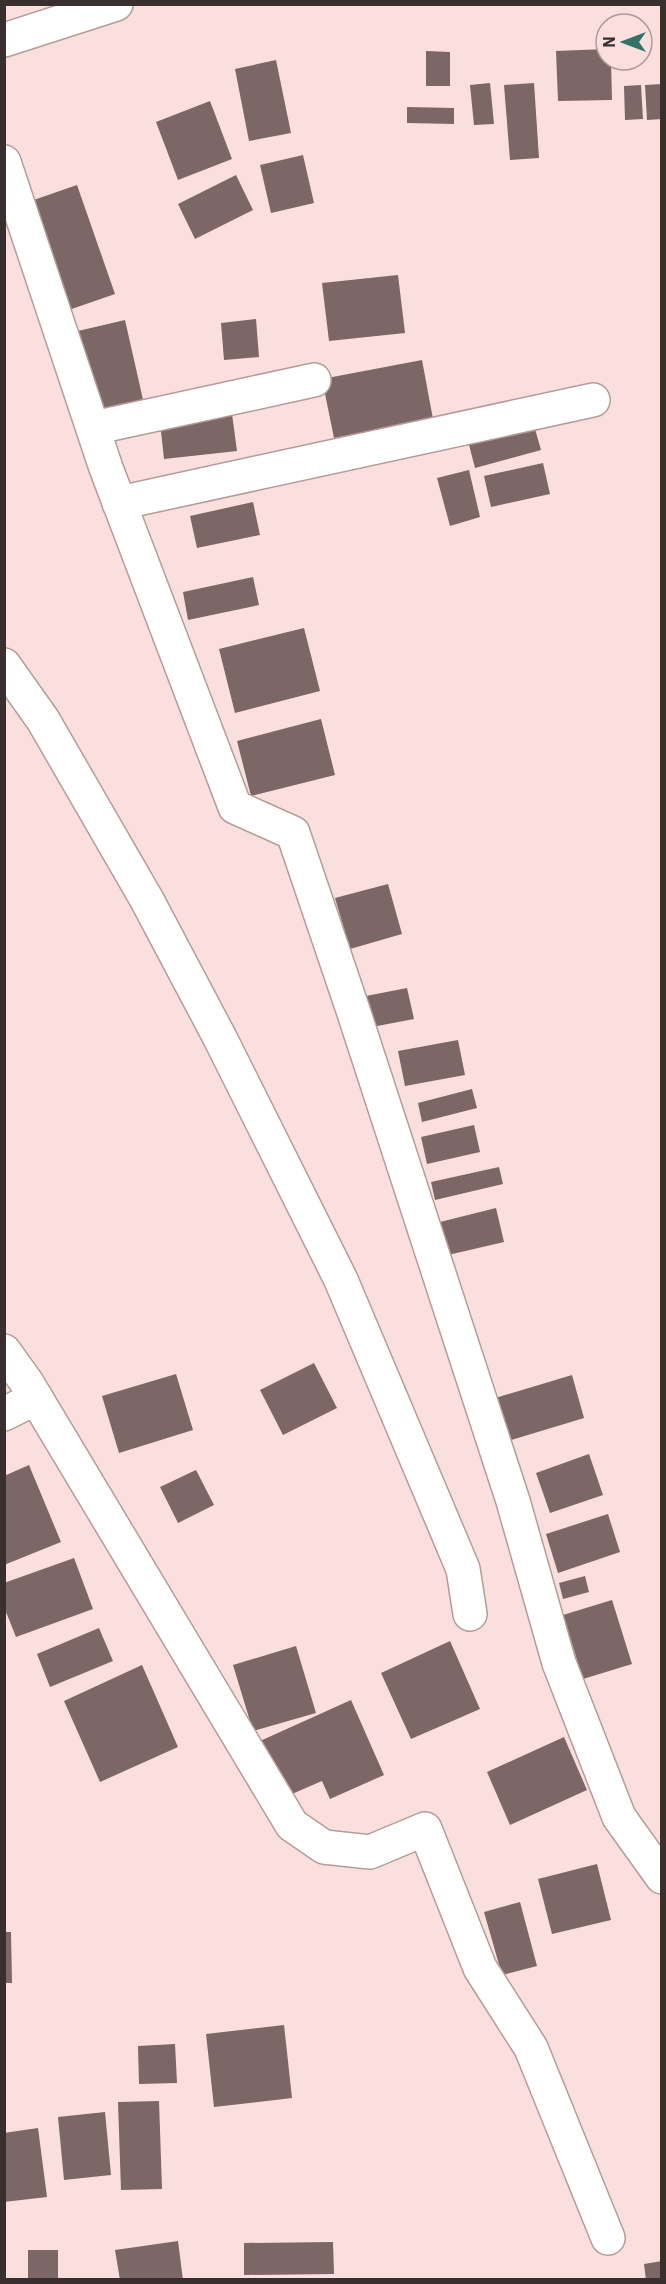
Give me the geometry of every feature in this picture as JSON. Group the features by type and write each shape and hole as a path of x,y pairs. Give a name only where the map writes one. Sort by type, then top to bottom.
{"street":[{"path":"4,40 116,4"},
{"path":"4,162 119,503 235,807 293,833 513,1501 559,1663 619,1817 662,1877"},
{"path":"93,428 314,380"},
{"path":"119,503 593,400"},
{"path":"4,665 43,720 147,900 220,1038 341,1280 463,1569 470,1614"},
{"path":"4,1351 36,1398 292,1825 324,1847 370,1852 425,1829 480,1968 531,2048 608,2238"},
{"path":"4,1414 36,1398"}],"building":[{"path":"594,49 594,72 611,72 612,100 558,101 556,51"},
{"path":"426,51 450,52 450,86 426,86"},
{"path":"276,60 291,133 249,141 235,69"},
{"path":"490,83 494,124 474,125 470,85"},
{"path":"534,83 539,158 510,160 504,85"},
{"path":"662,84 662,119 647,120 645,85"},
{"path":"641,85 643,119 625,120 624,86"},
{"path":"210,101 232,159 178,180 156,122"},
{"path":"407,107 454,108 454,124 407,123"},
{"path":"303,155 314,203 271,213 260,165"},
{"path":"236,175 253,210 195,239 178,204"},
{"path":"77,185 115,294 63,312 25,203"},
{"path":"398,275 405,333 329,341 322,283"},
{"path":"256,319 259,357 224,360 221,323"},
{"path":"125,320 144,404 97,415 78,331"},
{"path":"422,360 433,419 334,438 322,379"},
{"path":"232,414 237,451 164,459 160,422"},
{"path":"531,415 541,450 475,468 466,433"},
{"path":"543,463 550,494 491,507 484,476"},
{"path":"469,470 480,517 450,526 437,478"},
{"path":"253,502 260,535 197,548 190,516"},
{"path":"253,577 259,605 188,620 183,592"},
{"path":"304,628 320,691 235,713 219,649"},
{"path":"321,719 335,775 251,796 237,741"},
{"path":"388,884 402,934 350,949 335,898"},
{"path":"407,988 414,1019 372,1027 366,996"},
{"path":"458,1040 465,1075 405,1086 398,1051"},
{"path":"472,1089 477,1108 422,1122 418,1103"},
{"path":"474,1125 480,1152 427,1164 421,1137"},
{"path":"499,1167 503,1184 435,1200 431,1182"},
{"path":"496,1208 504,1242 448,1255 440,1222"},
{"path":"314,1363 337,1408 283,1435 260,1390"},
{"path":"176,1374 193,1430 119,1453 102,1396"},
{"path":"572,1375 584,1418 505,1442 492,1399"},
{"path":"589,1454 603,1495 550,1513 536,1473"},
{"path":"29,1465 61,1542 4,1565 4,1476"},
{"path":"196,1470 214,1505 178,1523 160,1487"},
{"path":"608,1514 620,1552 558,1573 546,1534"},
{"path":"74,1558 93,1609 16,1637 4,1607 4,1583"},
{"path":"585,1576 589,1592 563,1599 559,1583"},
{"path":"612,1600 632,1664 583,1679 563,1615"},
{"path":"99,1628 113,1661 50,1687 37,1654"},
{"path":"450,1641 480,1709 411,1739 381,1673"},
{"path":"296,1646 316,1713 253,1731 233,1665"},
{"path":"142,1665 178,1747 100,1782 64,1701"},
{"path":"351,1700 384,1775 330,1799 322,1781 285,1797 260,1741"},
{"path":"564,1737 587,1790 510,1825 487,1772"},
{"path":"597,1864 611,1920 552,1934 538,1879"},
{"path":"520,1902 537,1966 502,1975 484,1912"},
{"path":"4,1932 11,1932 12,1983 4,1983"},
{"path":"284,2025 292,2098 214,2107 206,2034"},
{"path":"175,2044 177,2083 139,2084 138,2046"},
{"path":"159,2101 162,2189 121,2190 118,2102"},
{"path":"105,2112 111,2175 64,2180 58,2117"},
{"path":"38,2128 47,2197 4,2202 4,2133"},
{"path":"178,2241 183,2280 120,2280 115,2250"},
{"path":"333,2242 334,2274 244,2275 244,2243"},
{"path":"28,2250 58,2250 58,2280 28,2280"},
{"path":"662,2261 662,2280 646,2280 644,2264"}]}
